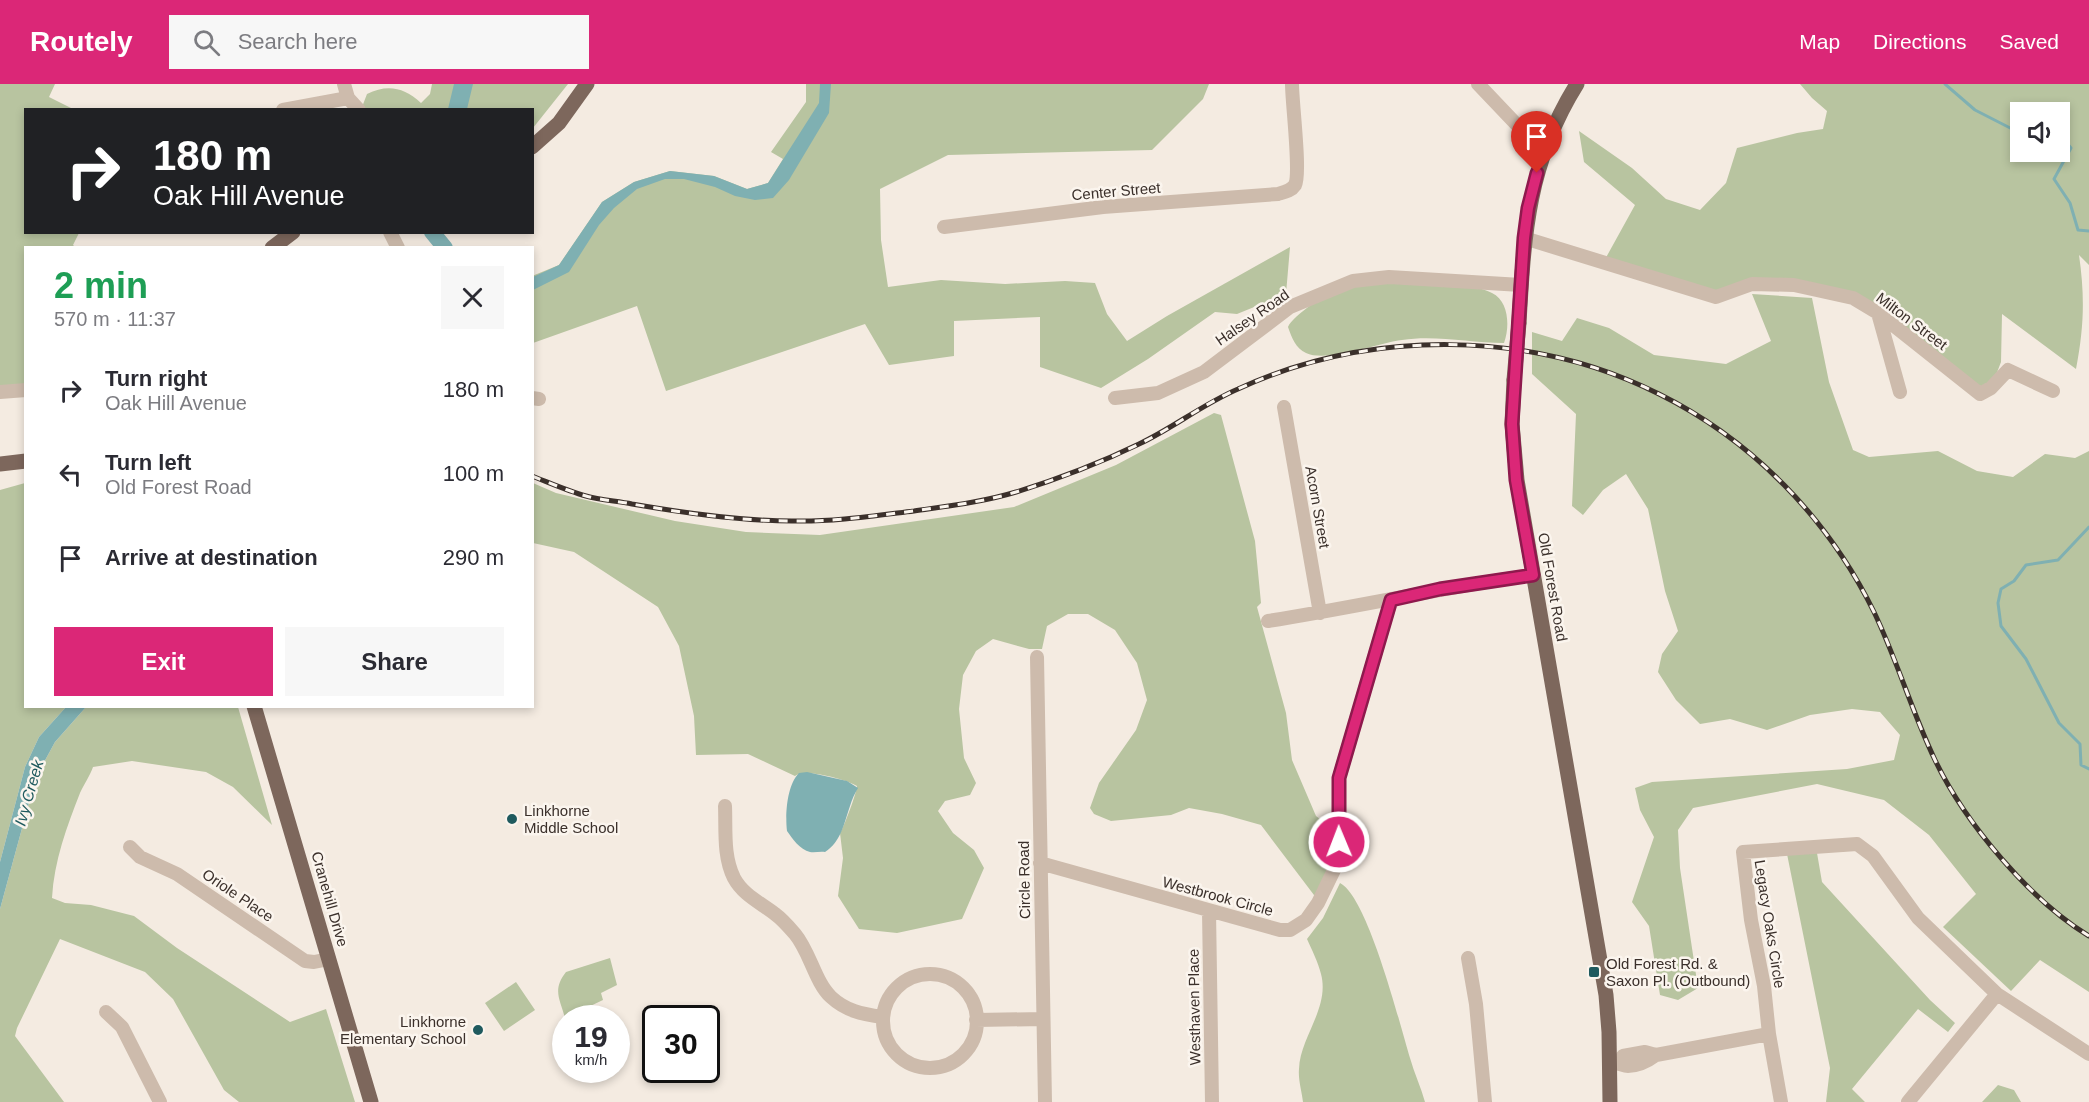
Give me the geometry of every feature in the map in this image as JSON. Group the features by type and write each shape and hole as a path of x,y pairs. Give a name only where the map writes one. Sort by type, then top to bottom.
{"main road":[{"path":"534,145 559,123 587,84"},
{"name":"Old Forest Road","path":"1577,84 1548,140 1533,185 1524,238 1514,380 1513,442 1516,480 1606,995 1615,1063 1610,1102"},
{"path":"275,246 290,234"},
{"path":"0,464 24,461"},
{"name":"Cranehill Drive","path":"255,708 371,1102"}],"street":[{"name":"Center Street","path":"944,226 1103,207 1278,194 1291,190 1296,183 1298,171 1292,84"},
{"path":"1478,84 1517,125 1548,140"},
{"path":"290,108 346,91 357,108"},
{"name":"Milton Street","path":"1524,238 1716,297 1752,284 1794,285 1853,298 1878,314 1980,394 1991,388 2008,370 2053,391"},
{"name":"Halsey Road","path":"1115,398 1158,393 1204,372 1290,307 1353,281 1389,277 1521,285"},
{"path":"1878,314 1900,392"},
{"path":"0,392 21,390"},
{"name":"Acorn Street","path":"1284,407 1320,613"},
{"path":"1268,621 1391,600 1440,589 1533,575"},
{"name":"Westbrook Circle","path":"1040,863 1280,930 1290,930 1306,920 1318,903 1335,868 1339,842 1339,778 1391,600"},
{"name":"Circle Road","path":"1037,657 1045,1102"},
{"path":"725,806 726,850 735,881 754,900 777,915 797,936 829,996 846,1009 882,1017"},
{"name":"Legacy Oaks Circle","path":"1781,1102 1769,1034 1764,986 1751,920 1743,852 1857,844 1873,856 1918,918 1997,994"},
{"name":"Oriole Place","path":"130,847 140,857 177,874 305,961 329,959"},
{"name":"Westhaven Place","path":"1209,911 1212,1102"},
{"path":"1468,958 1476,1004 1485,1102"},
{"path":"927,974 942,976 967,992 974,1006 975,1034 961,1056 944,1065 924,1068 900,1058 891,1048 885,1036 882,1017 886,1004 900,986 912,977 927,974"},
{"path":"1908,1102 1997,994 2089,1054"},
{"path":"106,1012 122,1027 160,1102"},
{"path":"976,1020 1043,1019"},
{"path":"1615,1063 1623,1056 1645,1052 1656,1055 1769,1034"}],"green space":[{"path":"0,84 55,84 49,97 71,108 24,108 24,234 78,234 74,246 24,246 24,389 0,392"},
{"path":"432,84 568,84 534,127 534,108 362,107 367,94 381,89 402,90 421,103 430,94"},
{"path":"806,84 1209,84 1203,99 1152,150 948,155 880,189 881,240 888,287 941,280 1005,284 1065,281 1095,283 1107,314 1127,341 1290,247 1286,294 1237,314 1215,312 1148,359 1101,388 1040,367 1040,317 954,321 954,356 889,365 865,324 666,391 637,306 534,343 534,275 559,265 602,202 634,182 670,171 714,176 747,189 768,183 783,159 771,152 806,102"},
{"path":"1800,84 2089,84 2089,265 2079,255 2083,312 2076,369 2002,314 2001,362 1991,388 1980,394 1853,298 1752,284 1716,297 1603,263 1635,205 1584,162 1579,131 1632,168 1666,199 1700,210 1726,183 1737,148 1823,129 1827,111"},
{"path":"1399,279 1459,285 1492,293 1502,302 1507,315 1504,343 1415,339 1326,356 1306,353 1294,342 1288,327 1291,322 1329,293 1349,285"},
{"path":"1752,294 1812,298 1829,382 1853,450 1869,457 1938,451 1977,471 2013,477 2045,454 2075,458 2089,451 2089,992 2040,960 2011,991 1943,927 1976,894 1929,835 1884,800 1817,784 1693,808 1678,830 1680,868 1698,988 1678,1000 1660,995 1649,926 1632,902 1654,837 1640,810 1635,788 1652,782 1847,769 1894,760 1900,735 1880,712 1852,709 1810,715 1767,730 1730,719 1700,724 1676,700 1658,672 1662,654 1678,631 1665,591 1648,509 1626,474 1603,490 1583,515 1572,506 1576,414 1532,374 1532,332 1562,341 1577,318 1609,328 1654,355 1726,364 1771,341"},
{"path":"1214,413 1221,415 1255,541 1261,603 1257,607 1286,713 1292,760 1316,816 1333,829 1333,863 1317,899 1261,825 1189,808 1171,815 1111,821 1094,814 1090,808 1099,783 1136,730 1147,700 1137,663 1115,630 1088,614 1068,614 1047,626 1042,649 1029,649 993,639 976,651 963,675 959,709 964,758 976,783 970,795 945,801 938,811 953,833 974,850 984,868 962,919 897,933 859,929 838,896 843,858 840,833 857,786 816,774 807,773 795,776 748,754 696,755 694,716 679,646 658,607 574,552 534,543 534,483 556,493 675,521 746,532 820,535 1014,507 1116,465"},
{"path":"24,483 24,708 65,708 39,737 25,767 0,862 0,490"},
{"path":"85,708 238,708 272,825 233,787 206,772 132,761 93,767 70,818 55,871 52,898 65,903 91,905 134,916 177,948 290,1022 326,1009 355,1102 239,1102 224,1090 173,999 145,972 60,939 15,1036 64,1102 0,1102 0,909 36,777 55,742"},
{"path":"1817,853 1822,882 1930,1000 1955,1023 1948,1032 1918,1009 1852,1089 1865,1102 1826,1102 1830,1068 1787,854"},
{"path":"1340,883 1351,893 1372,936 1425,1102 1303,1102 1299,1077 1301,1057 1322,999 1323,987 1320,970 1307,939 1323,918"},
{"path":"610,958 617,985 601,993 603,1000 592,1005 561,1005 558,989 566,972"},
{"path":"516,982 535,1010 504,1031 485,1003"},
{"path":"1998,1085 2014,1090 2021,1102 1982,1102"}],"water":[{"path":"454,84 473,84 467,108 448,108"},
{"path":"820,84 831,84 829,113 789,180 773,198 755,200 735,196 715,187 684,179 665,179 637,189 614,208 599,225 569,272 534,290 534,277 559,265 602,202 634,182 670,171 714,176 747,189 768,183 819,103"},
{"name":"Ivy Creek","path":"65,708 85,708 55,742 36,777 0,909 0,862 25,767 39,737"},
{"path":"807,772 847,781 858,788 838,838 825,852 806,851 787,831 789,792 799,773"}],"waterway":[{"path":"1945,84 1975,110 2010,128"},
{"path":"2063,162 2054,179 2070,203 2078,230 2089,231"},
{"path":"434,234 443,246"},
{"path":"2089,527 2058,560 2026,565 2014,581 2001,589 1998,603 2001,626 2026,659 2059,723 2080,744 2081,765 2089,769"}],"railway":[{"path":"534,477 591,497 732,518 807,521 914,511 1004,495 1063,476 1139,444 1238,389 1288,369 1341,355 1395,347 1449,345 1504,348 1557,357 1609,373 1659,394 1693,413 1756,458 1784,485 1834,545 1874,612 1935,760 1963,809 1981,834 2022,881 2067,921 2089,936"}],"place":[{"name":"Linkhorne Middle School","path":"512,819"},
{"name":"Old Forest Rd. & Saxon Pl. (Outbound)","path":"1594,972"},
{"name":"Linkhorne Elementary School","path":"478,1030"}],"route":[{"path":"1339,842 1339,778 1391,600 1440,589 1533,575 1516,480 1512,424 1524,238 1528,208 1537,173"}]}
